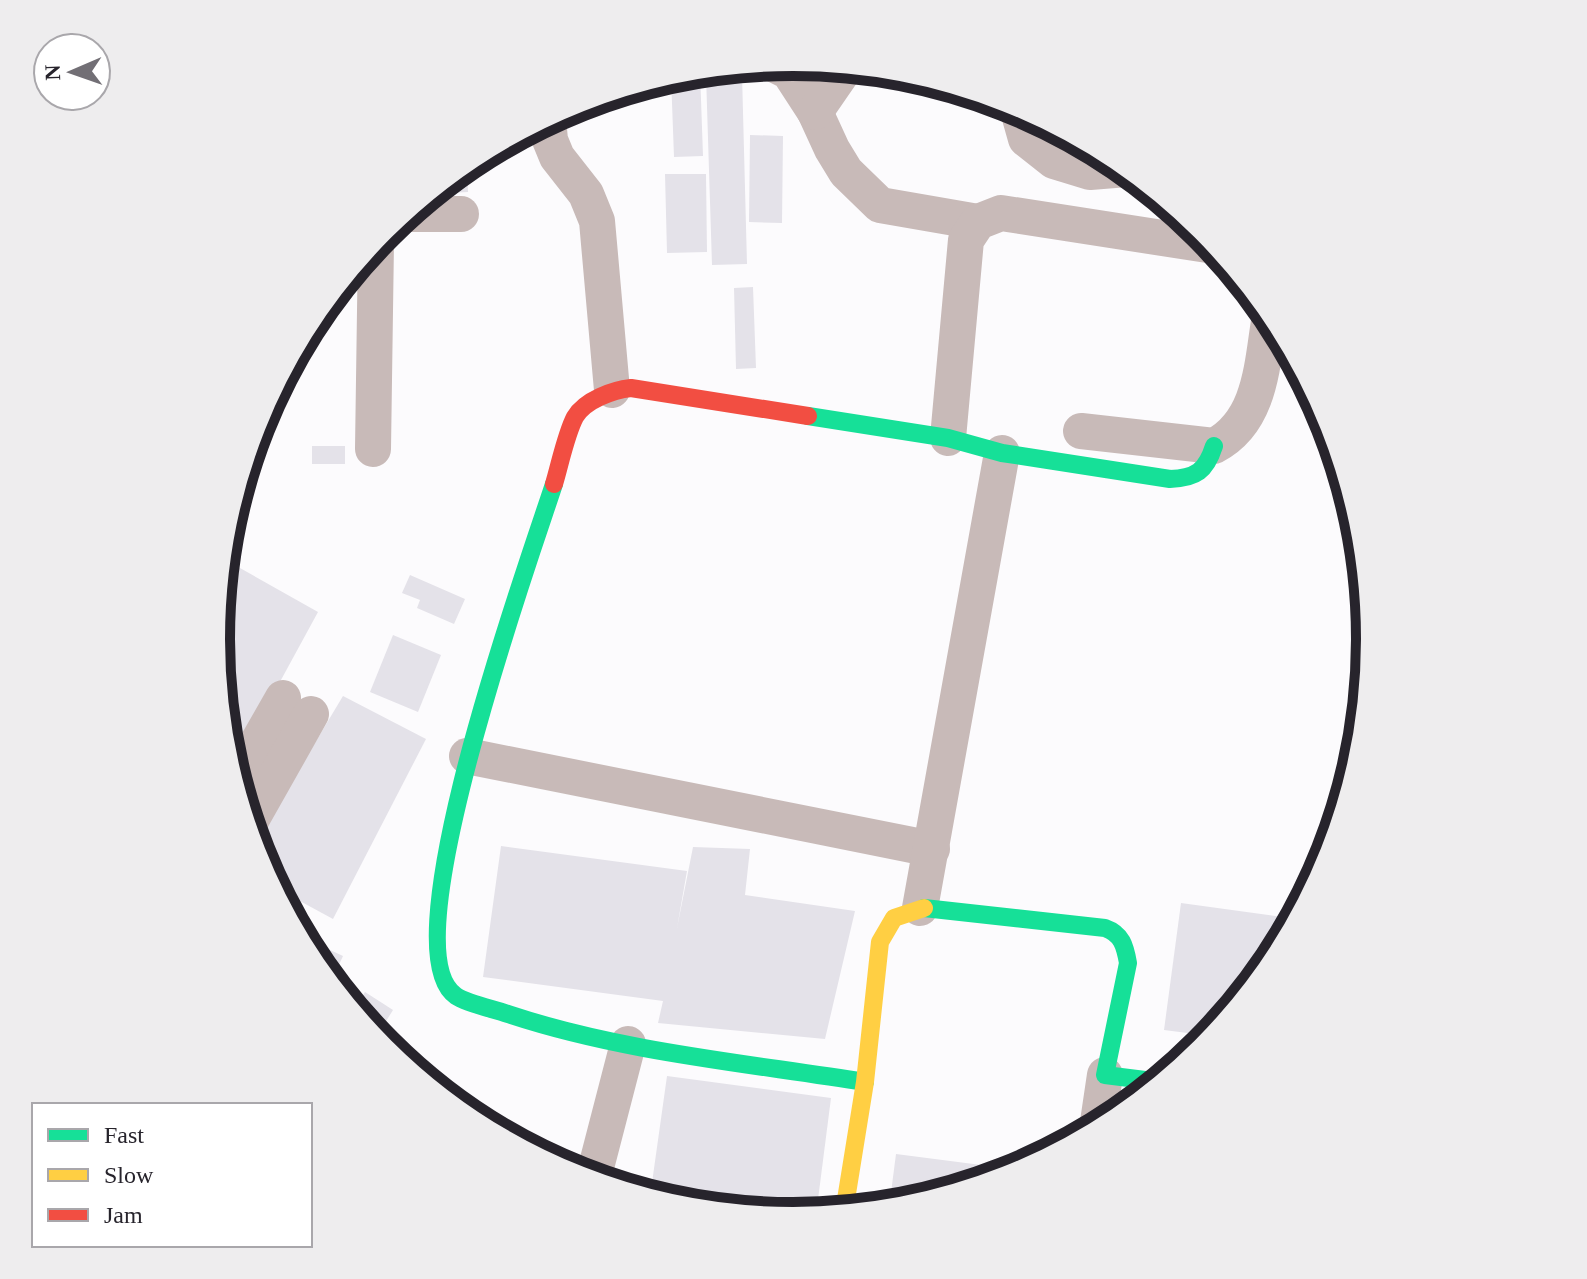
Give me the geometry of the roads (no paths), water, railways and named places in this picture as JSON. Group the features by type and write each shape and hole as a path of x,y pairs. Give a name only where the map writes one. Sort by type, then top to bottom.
{"street":[{"path":"792,76 815,112 846,172 880,205 978,222 1001,213 1194,243"},
{"path":"815,112 838,78"},
{"path":"1022,125 1026,139 1054,161 1090,172 1106,171"},
{"path":"549,132 557,157 586,194 597,221 612,390"},
{"path":"424,214 461,214"},
{"path":"948,438 966,240 978,222"},
{"path":"373,449 376,262"},
{"path":"1081,431 1214,446 1230,438 1256,398 1267,334"},
{"path":"865,1082 628,1044 527,1020 456,996 442,979 440,887 467,756 576,415 596,398 612,390 631,388 948,438 1002,453 1186,479 1199,475 1208,467 1214,446"},
{"path":"920,908 1002,453"},
{"path":"245,769 297,706 256,807"},
{"path":"467,756 932,849"},
{"path":"846,1200 865,1082 880,942 894,918 920,908 1105,928 1116,932 1125,947 1128,963 1099,1113"},
{"path":"596,1167 628,1044"},
{"path":"1105,1075 1145,1080"}]}
